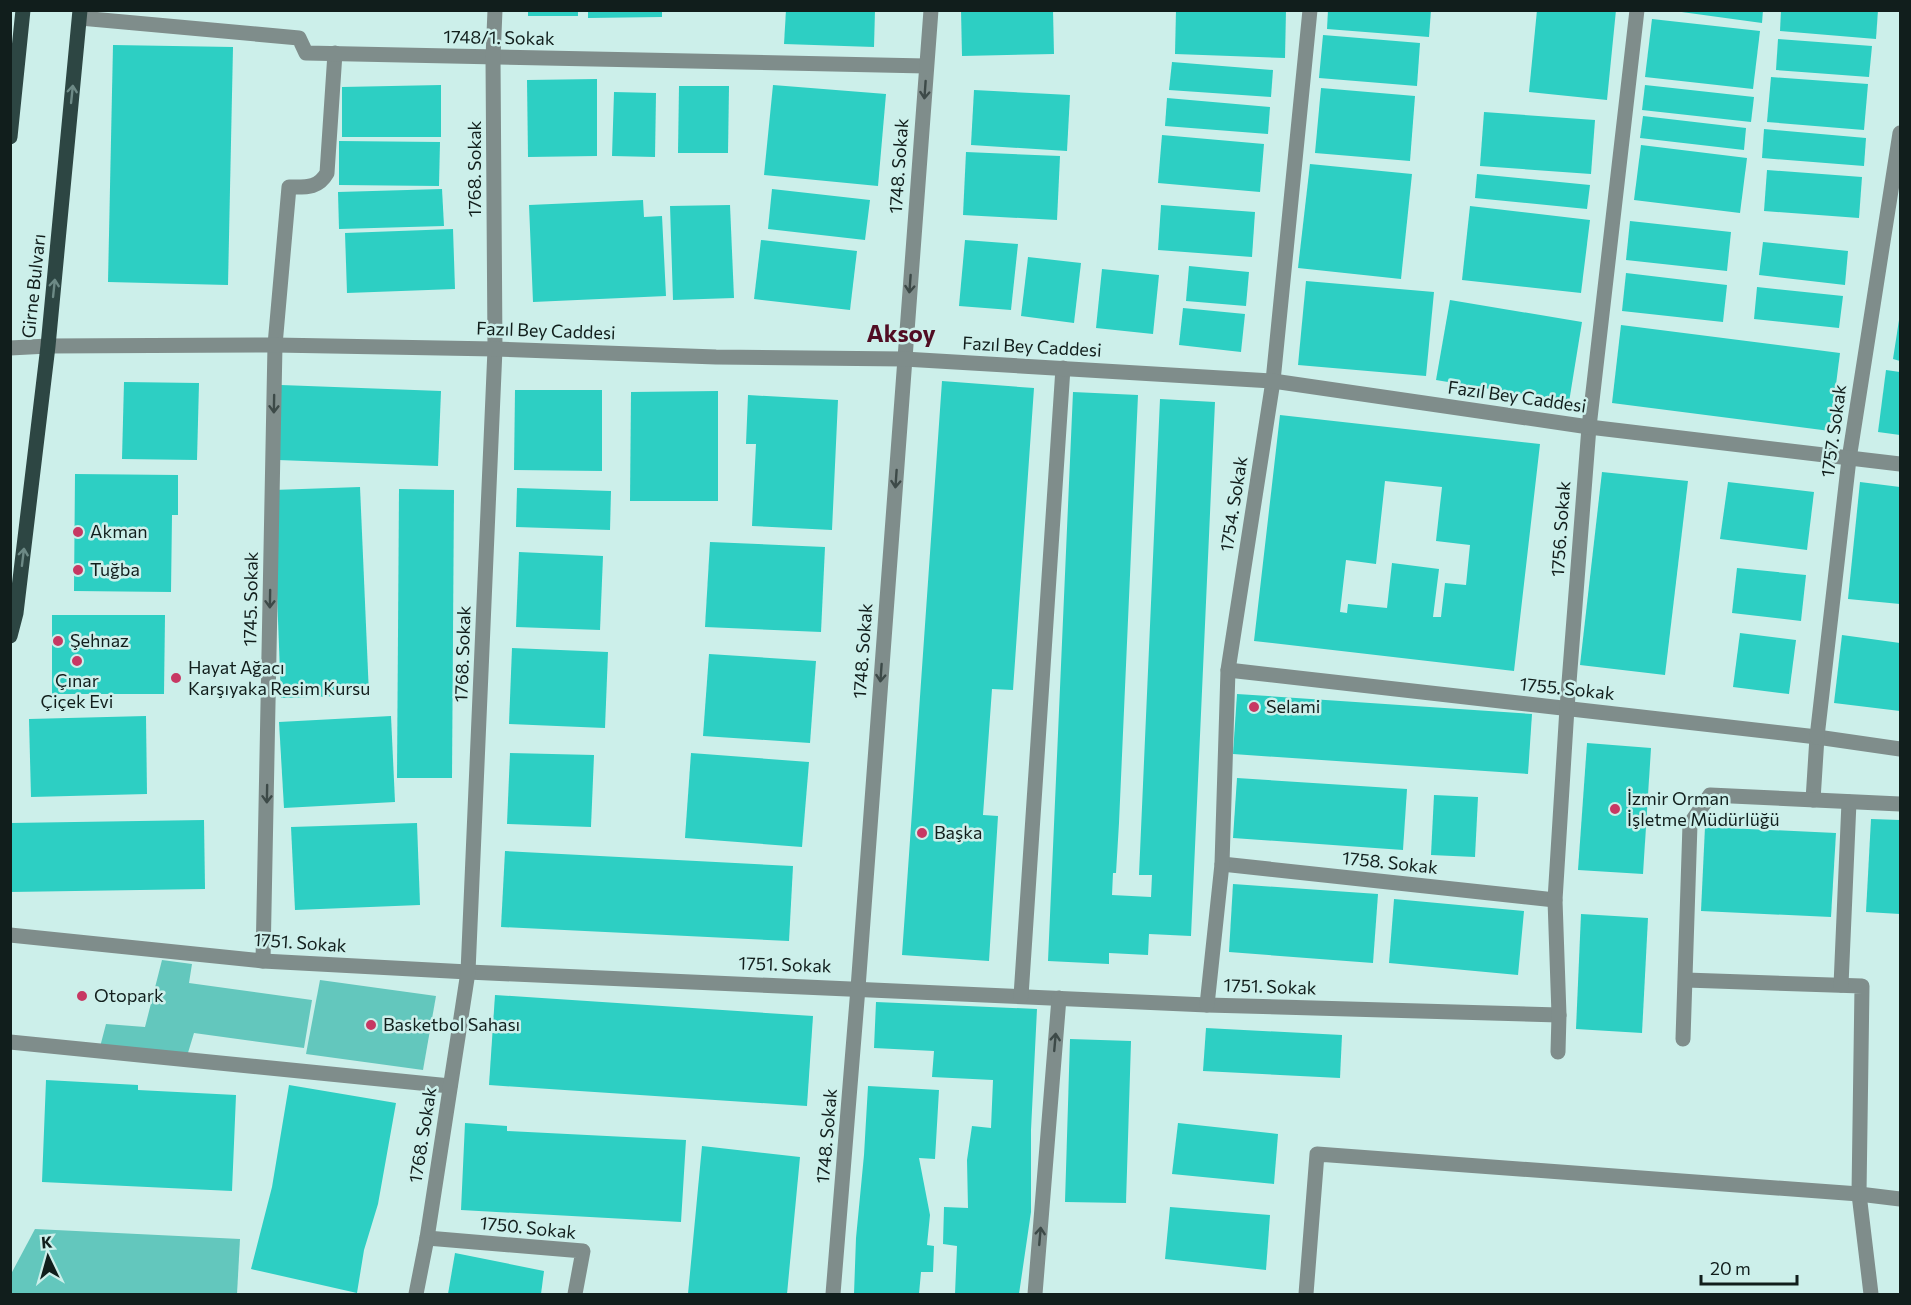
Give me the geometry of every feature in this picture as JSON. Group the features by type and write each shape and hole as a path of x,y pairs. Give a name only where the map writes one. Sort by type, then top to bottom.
{"main road":[{"path":"10,137 23,10"},
{"name":"Girne Bulvarı","path":"10,636 16,613 48,346 80,14"}],"street":[{"name":"1768. Sokak","path":"416,1294 427,1238 468,972 495,349 495,10"},
{"name":"1748. Sokak","path":"833,1294 931,10"},
{"name":"1754. Sokak","path":"1207,1005 1222,864 1228,670 1274,381 1310,10"},
{"name":"1756. Sokak","path":"1558,1052 1555,900 1588,427 1637,10"},
{"name":"1748/1. Sokak","path":"80,14 298,38 306,53 927,66"},
{"name":"1745. Sokak","path":"263,961 275,345 289,187 316,185 327,173 335,53"},
{"name":"1757. Sokak","path":"1813,800 1817,737 1848,459 1900,133"},
{"name":"Fazıl Bey Caddesi","path":"10,348 275,345 495,349 716,357 904,359 1063,368 1274,381 1588,427 1900,464"},
{"path":"1021,996 1063,368"},
{"name":"1755. Sokak","path":"1228,670 1817,737 1900,749"},
{"path":"1683,1039 1690,824 1710,795 1900,804"},
{"path":"1841,985 1849,802"},
{"name":"1758. Sokak","path":"1222,864 1555,900"},
{"name":"1751. Sokak","path":"10,935 263,961 468,972 1207,1005 1559,1015"},
{"path":"1686,981 1862,986 1859,1194 1871,1294"},
{"path":"1035,1294 1059,998"},
{"path":"10,1042 450,1086"},
{"path":"1306,1294 1317,1154 1859,1194 1900,1199"},
{"name":"1750. Sokak","path":"427,1238 583,1251 575,1294"}],"shaded area":[{"path":"162,960 192,964 189,983 312,1000 304,1048 194,1033 187,1056 100,1047 106,1024 145,1027"},
{"name":"Basketbol Sahası","path":"320,980 436,996 423,1070 306,1054"},
{"path":"35,1229 240,1239 237,1294 11,1294 11,1274"}],"building":[{"path":"528,10 578,10 578,16 528,16"},
{"path":"588,10 662,10 662,17 588,18"},
{"path":"786,10 875,10 874,47 784,44"},
{"path":"961,10 1053,10 1054,54 962,56"},
{"path":"1176,10 1286,10 1285,58 1175,54"},
{"path":"1328,10 1431,10 1429,37 1327,29"},
{"path":"1537,10 1616,10 1607,100 1529,92"},
{"path":"1667,10 1763,10 1762,23"},
{"path":"1781,10 1878,10 1876,39 1780,31"},
{"path":"1652,19 1760,31 1753,89 1645,77"},
{"path":"1323,35 1420,43 1417,86 1319,78"},
{"path":"1778,39 1872,46 1869,77 1776,70"},
{"path":"113,45 233,47 228,285 108,282"},
{"path":"1172,62 1273,70 1271,97 1169,90"},
{"path":"1771,77 1868,84 1864,130 1767,122"},
{"path":"597,79 597,156 528,157 527,80"},
{"path":"441,85 441,137 342,137 342,87"},
{"path":"773,85 886,94 878,186 764,175"},
{"path":"1645,85 1754,97 1751,122 1642,110"},
{"path":"679,86 729,86 728,153 678,153"},
{"path":"1321,88 1415,96 1410,161 1315,153"},
{"path":"974,90 1070,95 1067,151 971,145"},
{"path":"614,92 656,93 655,157 612,156"},
{"path":"1167,98 1270,107 1268,134 1165,126"},
{"path":"1484,112 1595,120 1591,174 1480,166"},
{"path":"1643,116 1746,128 1744,150 1640,138"},
{"path":"1764,129 1866,138 1864,166 1762,158"},
{"path":"1162,135 1264,144 1260,192 1158,183"},
{"path":"339,141 440,142 439,186 339,185"},
{"path":"1641,145 1747,158 1740,213 1634,200"},
{"path":"966,152 1060,156 1057,220 963,215"},
{"path":"1310,164 1412,174 1401,279 1298,268"},
{"path":"1767,170 1862,177 1859,218 1764,211"},
{"path":"1477,174 1590,185 1587,209 1475,198"},
{"path":"442,189 444,226 339,229 338,192"},
{"path":"772,189 870,200 865,240 768,229"},
{"path":"643,200 644,217 662,216 666,296 533,302 529,205"},
{"path":"730,205 734,298 673,300 670,206"},
{"path":"1161,205 1255,212 1252,257 1158,250"},
{"path":"1470,206 1590,220 1581,293 1462,280"},
{"path":"1630,221 1731,232 1727,271 1626,260"},
{"path":"453,229 455,289 347,293 345,233"},
{"path":"761,240 857,251 850,310 754,299"},
{"path":"965,240 1018,244 1011,310 959,306"},
{"path":"1763,242 1848,251 1845,285 1759,275"},
{"path":"1028,257 1081,263 1074,323 1021,316"},
{"path":"1189,266 1249,272 1246,306 1186,301"},
{"path":"1102,269 1159,275 1153,334 1096,328"},
{"path":"1626,273 1727,285 1723,322 1622,311"},
{"path":"1306,281 1434,292 1426,376 1298,365"},
{"path":"1757,287 1843,296 1839,328 1754,319"},
{"path":"1450,300 1582,322 1569,402 1436,380"},
{"path":"1183,308 1245,314 1241,352 1179,345"},
{"path":"1900,320 1900,361 1893,359"},
{"path":"1621,325 1840,353 1830,431 1612,403"},
{"path":"1886,370 1900,372 1900,435 1878,432"},
{"path":"942,381 1034,388 1013,690 992,689 983,815 998,816 989,961 902,955"},
{"path":"124,382 199,383 197,460 122,459"},
{"path":"281,385 441,391 438,466 278,460"},
{"path":"515,390 602,390 602,471 514,470"},
{"path":"718,391 718,501 630,501 631,392"},
{"path":"1073,392 1138,395 1119,823 1116,873 1113,873 1112,895 1151,897 1152,875 1139,875 1160,399 1215,402 1191,936 1149,934 1148,955 1109,953 1109,964 1048,961"},
{"path":"748,395 838,400 832,530 752,526 756,444 746,444"},
{"path":"1280,415 1540,444 1514,671 1254,641","holes":["1385,481 1442,487 1436,541 1470,545 1466,585 1445,583 1441,617 1433,617 1439,569 1392,563 1387,608 1348,604 1347,613 1340,612 1346,560 1376,564"]},
{"path":"1602,472 1688,481 1665,675 1580,665"},
{"path":"75,474 178,475 178,515 172,515 171,592 74,591"},
{"path":"1728,482 1814,492 1807,550 1720,539"},
{"path":"1860,482 1900,487 1900,604 1848,599"},
{"path":"360,487 369,695 281,698 273,490"},
{"path":"517,488 611,491 610,530 516,527"},
{"path":"399,489 454,490 452,778 397,778"},
{"path":"710,542 825,547 821,632 705,627"},
{"path":"519,552 603,556 600,630 516,627"},
{"path":"1737,568 1806,575 1801,621 1732,613"},
{"path":"52,615 165,615 164,694 52,694"},
{"path":"1740,633 1796,640 1789,694 1733,687"},
{"path":"1842,635 1900,643 1900,711 1834,703"},
{"path":"512,648 608,652 605,728 509,724"},
{"path":"709,654 816,661 810,743 703,736"},
{"path":"1237,694 1532,714 1528,774 1233,754"},
{"path":"146,716 147,794 31,797 29,719"},
{"path":"391,716 395,802 284,808 279,722"},
{"name":"İzmir Orman İşletme Müdürlüğü","path":"1587,743 1651,748 1643,874 1578,870"},
{"path":"510,753 594,755 591,827 507,824"},
{"path":"691,753 809,762 802,847 685,838"},
{"path":"1237,778 1407,789 1403,850 1233,838"},
{"path":"1434,795 1478,797 1475,857 1431,855"},
{"path":"1871,819 1900,820 1900,914 1866,912"},
{"path":"204,820 205,889 10,892 10,823"},
{"path":"417,823 420,905 295,910 291,827"},
{"path":"1705,827 1836,833 1831,917 1701,911"},
{"path":"505,851 793,866 789,941 501,927"},
{"path":"1233,884 1378,894 1373,963 1229,952"},
{"path":"1394,899 1524,911 1518,975 1389,963"},
{"path":"1581,914 1648,918 1642,1033 1576,1029"},
{"path":"495,995 813,1016 807,1106 489,1085"},
{"path":"876,1002 1037,1009 1031,1130 1031,1212 1019,1294 955,1294 957,1246 943,1244 944,1207 968,1208 967,1160 972,1126 991,1128 993,1080 932,1077 934,1051 874,1048"},
{"path":"1206,1028 1342,1035 1340,1078 1203,1071"},
{"path":"1070,1039 1131,1041 1126,1203 1065,1202"},
{"path":"46,1080 138,1085 138,1090 236,1095 232,1191 42,1182"},
{"path":"289,1085 396,1103 378,1204 364,1250 357,1293 251,1269 272,1187"},
{"path":"868,1086 939,1090 935,1159 919,1158 930,1215 927,1245 934,1246 933,1272 921,1272 919,1294 854,1294"},
{"path":"465,1123 507,1126 507,1131 686,1140 681,1222 461,1210"},
{"path":"1178,1123 1278,1134 1274,1184 1172,1174"},
{"path":"702,1146 800,1157 787,1294 688,1294"},
{"path":"1170,1207 1270,1215 1266,1270 1165,1259"},
{"path":"455,1253 544,1271 541,1294 448,1294"}],"place":[{"name":"Akman","path":"78,532"},
{"name":"Tuğba","path":"78,570"},
{"name":"Şehnaz","path":"58,641"},
{"name":"Çınar Çiçek Evi","path":"77,661"},
{"name":"Hayat Ağacı Karşıyaka Resim Kursu","path":"176,678"},
{"name":"Selami","path":"1254,707"},
{"name":"İzmir Orman İşletme Müdürlüğü","path":"1615,809"},
{"name":"Başka","path":"922,833"},
{"name":"Otopark","path":"82,996"},
{"name":"Basketbol Sahası","path":"371,1025"}],"district":[{"name":"Aksoy","path":"901,334"}]}
